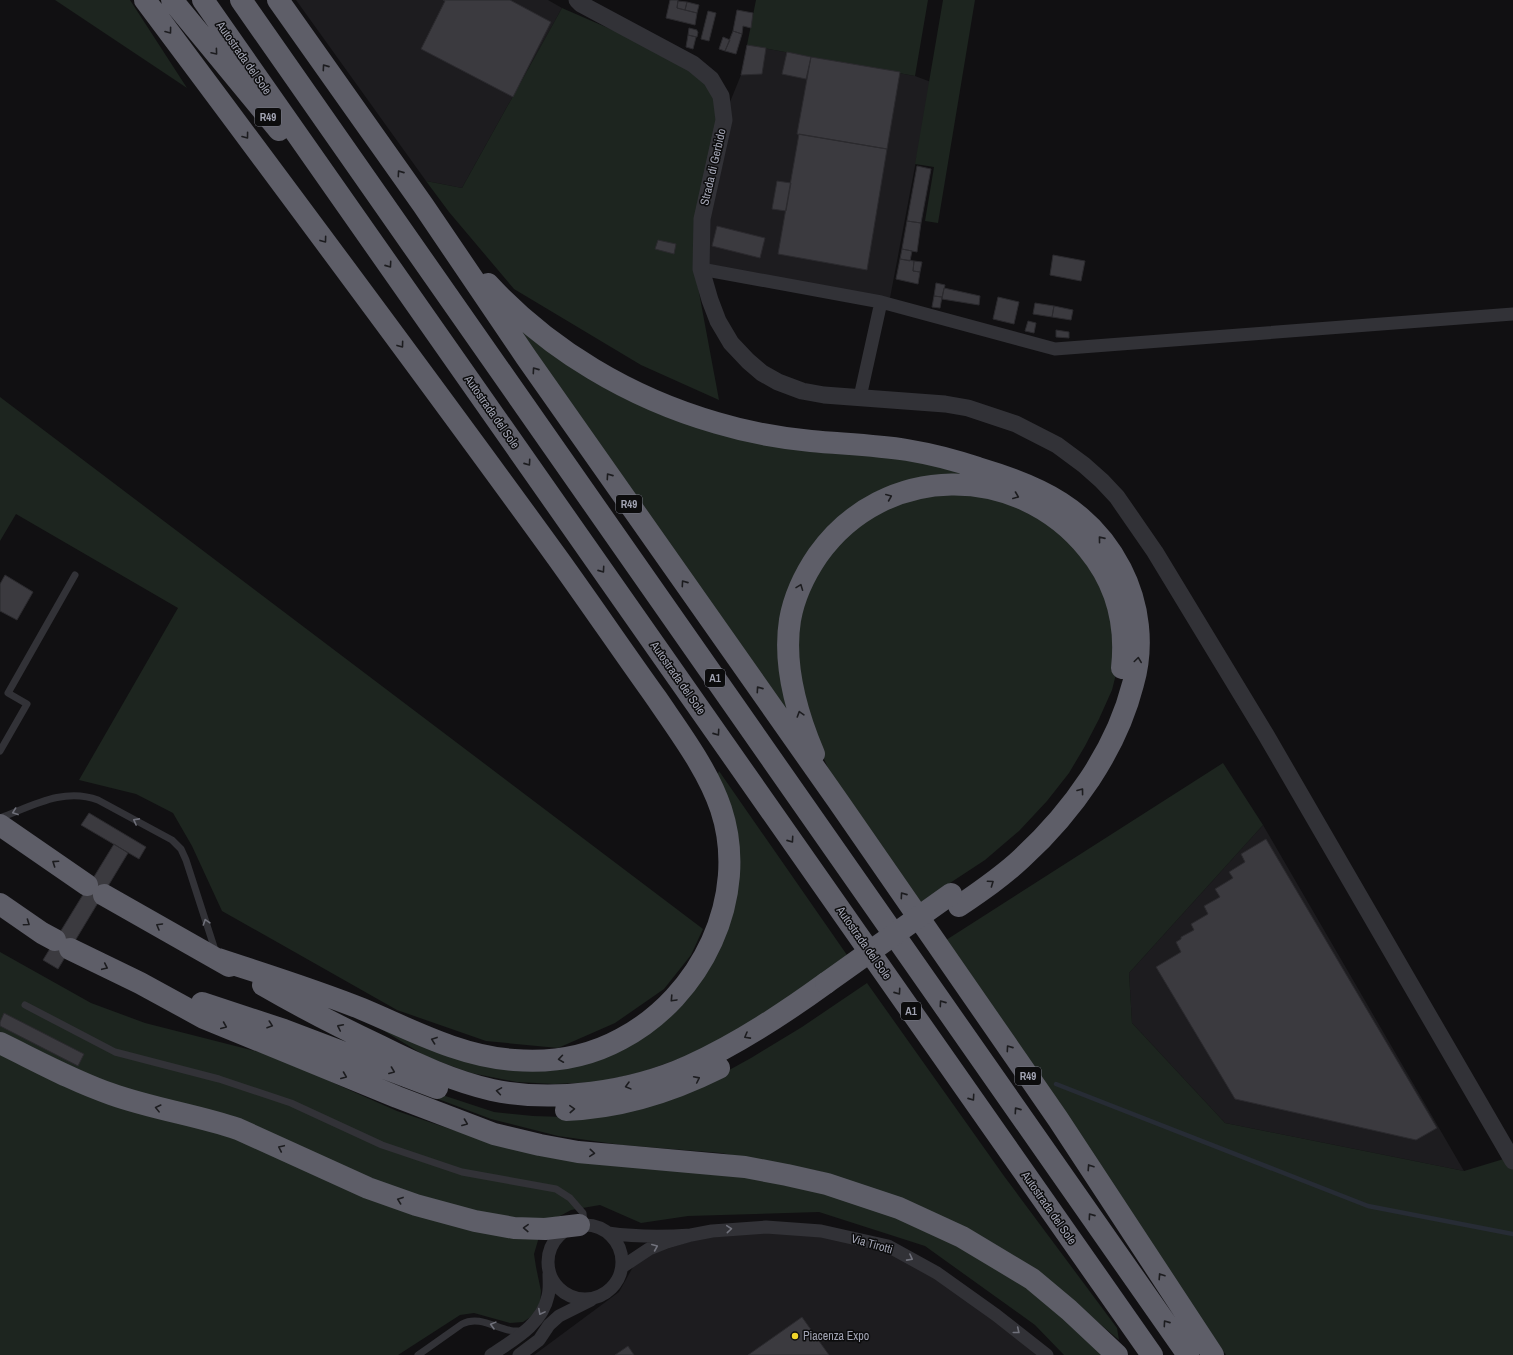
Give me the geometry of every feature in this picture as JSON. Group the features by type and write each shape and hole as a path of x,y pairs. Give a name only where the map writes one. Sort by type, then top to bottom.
{"highway":[{"path":"145,0 529,519 606,626 688,745 712,787 721,809 729,852 727,887 716,932 698,968 674,999 644,1025 620,1040 600,1049 562,1059 539,1061 490,1057 467,1052 433,1040 326,996 218,959"},
{"name":"R49","path":"172,0 366,233"},
{"name":"Autostrada del Sole","path":"203,0 1152,1355"},
{"name":"A1","path":"241,0 1188,1355"},
{"name":"R49","path":"278,0 423,205 530,363 838,801 1058,1119 1214,1355"},
{"path":"423,205 451,236 473,268 498,294 554,344 610,379 652,399 717,423 803,440 884,447 933,455 1005,476 1031,486 1061,502 1082,518 1100,538 1116,559 1124,575 1136,612 1139,633 1139,653 1136,674 1122,718 1109,745 1088,781 1068,808 1023,858 998,878 955,900"},
{"path":"140,983 284,1030 454,1094 476,1101 505,1107 537,1110 600,1107 630,1102 692,1082 755,1048 785,1029 830,988 955,900 1028,834 1065,789 1081,764 1105,720 1117,691 1122,671 1125,646 1122,621 1117,601 1108,578 1094,556 1078,536 1060,521 1028,501 1008,493 963,485 939,485 916,488 894,494 876,502 840,528 813,562 802,581 790,620 789,638 789,657 797,705 804,728 820,768 838,801"},
{"path":"0,825 96,890 316,1015 422,1066 467,1083 493,1090 521,1094 575,1095 610,1090 653,1079 688,1067 758,1030 792,1008 830,988"},
{"path":"0,904 42,933 63,945 210,1020 397,1097 494,1134 578,1152 745,1167 827,1184 899,1208 962,1237 1032,1279 1069,1310 1117,1355"},
{"path":"0,1043 81,1082 146,1105 238,1129 368,1188 416,1206 474,1221 514,1228 545,1229 582,1225"}],"street":[{"name":"Strada di Gerbido","path":"578,1 693,64 711,79 721,96 724,120 702,219 701,269 718,321 731,343 748,361 762,373 778,382 802,391 824,395 945,404 968,408 1016,424 1057,445 1084,465 1117,497 1155,552 1266,735 1513,1161"},
{"path":"701,269 881,302 1055,349 1513,314"},
{"path":"860,397 881,302"},
{"path":"491,1355 531,1326 541,1315 548,1296 548,1256 553,1243 562,1233 582,1225 600,1228 608,1233 619,1248 622,1258 622,1267 618,1278 612,1287 604,1294 559,1316 539,1340 519,1355"},
{"name":"Via Tirotti","path":"608,1233 664,1237 690,1235 712,1231 766,1227 821,1231 888,1246 937,1273 996,1315 1047,1355"},
{"name":"Via Tirotti","path":"622,1267 649,1249 690,1235"},
{"path":"549,1274 554,1284 562,1292 572,1297 583,1299 594,1298"}],"lane":[{"path":"0,751 27,704 8,693 75,575"},
{"path":"0,818 58,796 86,796 98,800 172,840 181,848 186,860 218,959"},
{"path":"24,1005 116,1052 219,1079 290,1103 382,1145 462,1172 556,1189 570,1198 583,1213 582,1225"},
{"path":"418,1355 462,1324 470,1321 478,1321 516,1331 524,1330 531,1326"}],"shaded area":[{"path":"55,0 130,0 187,88"},
{"path":"296,0 548,0 562,8 462,188 426,181"},
{"path":"756,0 928,0 915,76 747,45"},
{"path":"943,0 975,0 938,223 925,221 934,167 915,164"},
{"path":"562,8 693,65 720,94 695,271 719,400 641,365 514,289 449,212 426,181 462,188"},
{"path":"747,45 915,76 931,82 890,298 695,271 723,119 741,75"},
{"path":"521,330 606,384 840,448 992,476 915,480 804,562 788,717 519,331"},
{"path":"0,397 703,929 691,955 664,989 615,1023 558,1048 486,1041 397,1010 222,911 192,846 173,813 136,794 79,780 178,608 16,514 0,541"},
{"path":"992,494 1067,535 1107,594 1118,666 1112,690 1085,746 1069,773 1047,801 1019,831 985,860 918,904 833,779 815,739 796,668 796,617 834,542 906,495"},
{"path":"1223,763 1263,825 1129,973 1132,1023 1225,1123 1464,1171 1507,1158 1513,1163 1513,1355 1226,1355 1049,1099 943,942"},
{"path":"719,771 847,955 764,1017 706,1049 645,1071 599,1082 554,1084 517,1082 471,1073 427,1057 358,1015 458,1055 616,1049 727,921 717,776"},
{"path":"1263,825 1464,1171 1225,1123 1132,1023 1129,973"},
{"path":"0,952 91,1003 145,1023 283,1058 338,1085 397,1111 453,1130 515,1145 773,1178 889,1211 1007,1270 1109,1355 1064,1355 1035,1325 925,1246 819,1212 688,1216 641,1223 600,1205 571,1210 560,1216 542,1220 509,1218 428,1201 102,1084 0,1034"},
{"path":"867,983 1004,1176 1117,1328 1119,1340 1061,1291 912,1204 819,1171 721,1153 622,1145 558,1136 491,1119 330,1058 494,1112 533,1116 565,1117 711,1080 802,1027"},
{"path":"0,1050 209,1127 539,1237 534,1254 541,1291 540,1302 532,1316 523,1322 510,1323 474,1313 460,1315 398,1355 0,1355"},
{"name":"Piacenza Expo","path":"798,1227 887,1248 999,1313 1044,1355 534,1355 619,1292 638,1258 714,1234"}],"building":[{"path":"443,0 510,0 551,22 513,97 421,49 445,1"},
{"path":"670,0 678,0 677,8 697,13 695,25 666,18"},
{"path":"678,1 687,2 685,10 677,8"},
{"path":"687,2 699,5 697,13 685,10"},
{"path":"737,10 753,13 751,28 743,26 742,34 733,31"},
{"path":"708,11 716,13 709,41 701,39"},
{"path":"689,28 697,30 697,37 688,35"},
{"path":"733,31 742,34 736,54 725,51"},
{"path":"688,35 696,37 693,49 686,47"},
{"path":"723,37 730,40 725,51 719,49"},
{"path":"747,45 766,48 762,74 741,75"},
{"path":"787,52 811,57 806,79 782,74"},
{"path":"811,57 900,72 887,149 797,134"},
{"path":"799,134 887,149 867,270 778,254"},
{"path":"917,166 931,169 921,223 907,221"},
{"path":"777,181 791,183 786,211 772,209"},
{"path":"907,221 921,223 917,252 902,249"},
{"path":"717,226 765,238 760,258 712,246"},
{"path":"658,240 676,244 674,254 655,249"},
{"path":"902,249 912,251 910,261 900,259"},
{"path":"1053,255 1085,261 1081,281 1050,275"},
{"path":"900,259 914,261 913,271 920,272 918,284 896,279"},
{"path":"914,261 922,262 920,272 913,271"},
{"path":"936,283 945,285 942,297 934,296"},
{"path":"944,288 980,296 979,305 942,299"},
{"path":"934,296 942,297 940,308 932,307"},
{"path":"998,297 1019,302 1014,324 993,319"},
{"path":"1035,303 1054,306 1052,317 1033,314"},
{"path":"1054,306 1073,310 1071,320 1052,317"},
{"path":"1028,321 1036,323 1034,333 1025,331"},
{"path":"1056,330 1069,332 1069,338 1056,337"},
{"path":"5,575 33,592 17,620 0,611 0,584"},
{"path":"89,813 146,847 139,859 81,825"},
{"path":"1266,839 1437,1128 1416,1140 1235,1099 1156,967 1181,952 1176,942 1181,939 1181,937 1194,930 1191,924 1208,914 1204,906 1220,897 1215,889 1233,878 1229,872 1245,862 1241,854"},
{"path":"114,844 128,853 58,969 43,960"},
{"path":"4,1013 84,1054 78,1066 0,1026"},
{"name":"Piacenza Expo","path":"802,1317 829,1355 748,1355"},
{"path":"628,1346 634,1355 615,1355"}],"waterway":[{"path":"1056,1084 1368,1206 1513,1234"}],"place":[{"name":"Piacenza Expo","path":"795,1336"}]}
